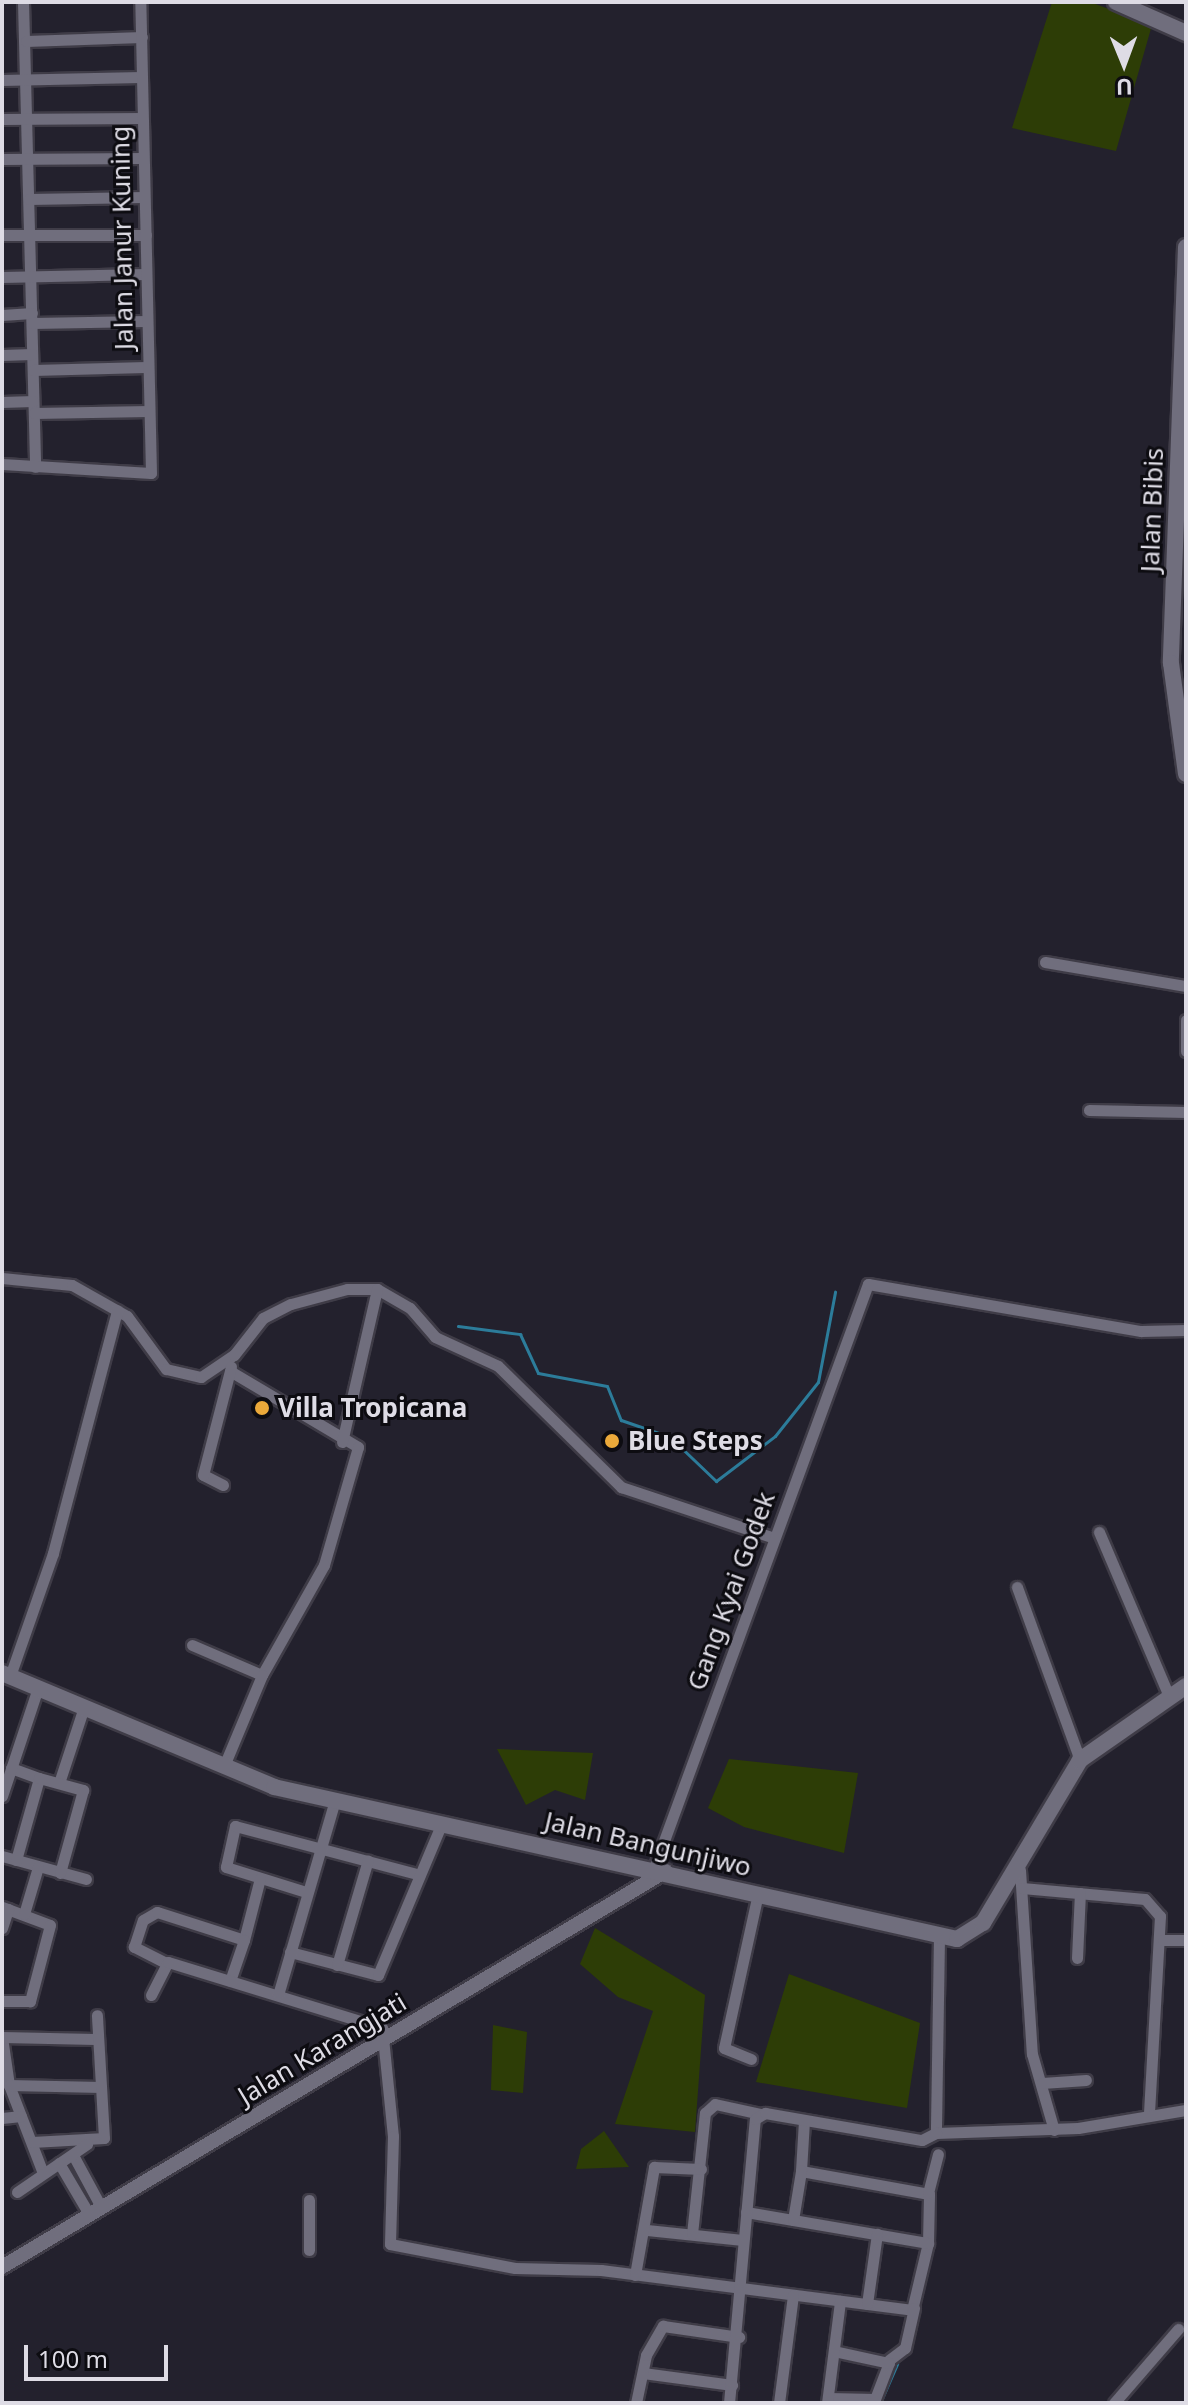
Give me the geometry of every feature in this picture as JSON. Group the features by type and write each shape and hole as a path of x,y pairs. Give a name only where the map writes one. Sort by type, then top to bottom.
{"main road":[{"path":"1116,2 1186,33"},
{"name":"Jalan Bibis","path":"1186,247 1179,624 1186,774"},
{"name":"Jalan Bangunjiwo","path":"6,1675 224,1766 335,1800 660,1869 957,1939 978,1928 1020,1870 1080,1760 1186,1686"}],"street":[{"path":"2,464 35,467 23,2"},
{"name":"Jalan Janur Kuning","path":"35,467 151,473 146,367 140,2"},
{"path":"26,41 142,37"},
{"path":"2,80 141,77"},
{"path":"2,119 142,118"},
{"path":"2,159 143,158"},
{"path":"29,199 144,197"},
{"path":"2,235 146,235"},
{"path":"2,277 146,274"},
{"path":"2,315 146,321"},
{"path":"2,355 32,354"},
{"path":"33,370 146,367"},
{"path":"2,402 34,407 149,411"},
{"path":"1045,962 1186,986"},
{"path":"1186,1020 1186,1051"},
{"path":"1089,1110 1186,1112"},
{"path":"2,1278 72,1285 117,1310 166,1369 201,1377 234,1355 263,1318 291,1304 347,1289 377,1289 410,1308 435,1337 498,1366 621,1487 774,1538"},
{"name":"Gang Kyai Godek","path":"660,1869 774,1538 868,1284 1141,1331 1186,1330"},
{"path":"342,1442 377,1289"},
{"path":"6,1675 53,1553 117,1310"},
{"path":"223,1485 203,1475 234,1355"},
{"path":"224,1766 262,1675 324,1565 358,1447 342,1442 305,1411 230,1371"},
{"path":"1099,1532 1169,1696"},
{"path":"1017,1587 1080,1760"},
{"path":"192,1645 262,1675"},
{"path":"2,1796 38,1688"},
{"path":"59,1783 84,1707"},
{"path":"11,1768 85,1794 60,1873"},
{"path":"16,1860 39,1778"},
{"path":"278,1995 335,1800"},
{"path":"290,1952 378,1975 442,1823"},
{"path":"306,1892 224,1865 235,1826 420,1875"},
{"path":"2,1856 86,1879"},
{"path":"337,1965 368,1860"},
{"path":"24,1914 38,1867"},
{"name":"Jalan Karangjati","path":"2,2267 387,2037 660,1869"},
{"path":"1020,1870 1032,2054 1054,2130"},
{"path":"230,1981 260,1878"},
{"path":"1022,1888 1145,1899 1163,1923 1163,1940 1153,1988 1149,2113"},
{"path":"751,2059 724,2048 758,1893"},
{"path":"1077,1958 1080,1893"},
{"path":"2,1928 5,1908 50,1925 30,2001 2,2001"},
{"path":"244,1940 151,1913 134,1947 164,1962 373,2022 387,2037 390,2244 515,2268 635,2275 914,2308"},
{"path":"936,2133 939,1936"},
{"path":"1163,1940 1186,1940"},
{"path":"151,1995 164,1962"},
{"path":"17,2192 88,2143 105,2136 95,2039 97,2015"},
{"path":"43,2173 9,2085 2,2037 95,2039"},
{"path":"1042,2083 1086,2080"},
{"path":"9,2085 101,2087"},
{"path":"692,2234 711,2105 922,2140 936,2133 1054,2130 1149,2113 1186,2110"},
{"path":"729,2403 744,2289 742,2240 760,2114"},
{"path":"2,2118 21,2116"},
{"path":"793,2220 801,2171 804,2120"},
{"path":"32,2142 88,2143"},
{"path":"840,2301 828,2401 875,2399 889,2360 905,2348 928,2243 928,2193 938,2154"},
{"path":"73,2155 95,2210"},
{"path":"59,2163 95,2210"},
{"path":"635,2275 647,2230 655,2166 701,2169"},
{"path":"801,2171 928,2193"},
{"path":"309,2200 309,2250"},
{"path":"746,2212 928,2243"},
{"path":"647,2230 742,2240"},
{"path":"867,2304 877,2234"},
{"path":"779,2403 793,2295"},
{"path":"636,2403 643,2373 663,2326 739,2337"},
{"path":"1114,2403 1178,2329"},
{"path":"834,2351 889,2360"},
{"path":"643,2373 732,2385"}],"green space":[{"path":"1052,2 1090,2 1152,25 1116,151 1012,128"},
{"path":"497,1749 593,1753 585,1800 555,1790 526,1805"},
{"path":"729,1759 858,1773 844,1853 744,1827 708,1808"},
{"path":"595,1928 705,1995 695,2132 615,2124 653,2011 618,1997 580,1964"},
{"path":"789,1974 920,2023 907,2108 756,2082"},
{"path":"493,2025 527,2032 523,2093 491,2090"},
{"path":"604,2131 629,2167 576,2169 581,2149"}],"waterway":[{"path":"458,1326 520,1334 538,1373 607,1386 621,1420 670,1437 716,1481 775,1436 818,1382 835,1292"},
{"path":"880,2403 897,2364"}],"place":[{"name":"Villa Tropicana","path":"262,1408"},
{"name":"Blue Steps","path":"612,1441"}]}
